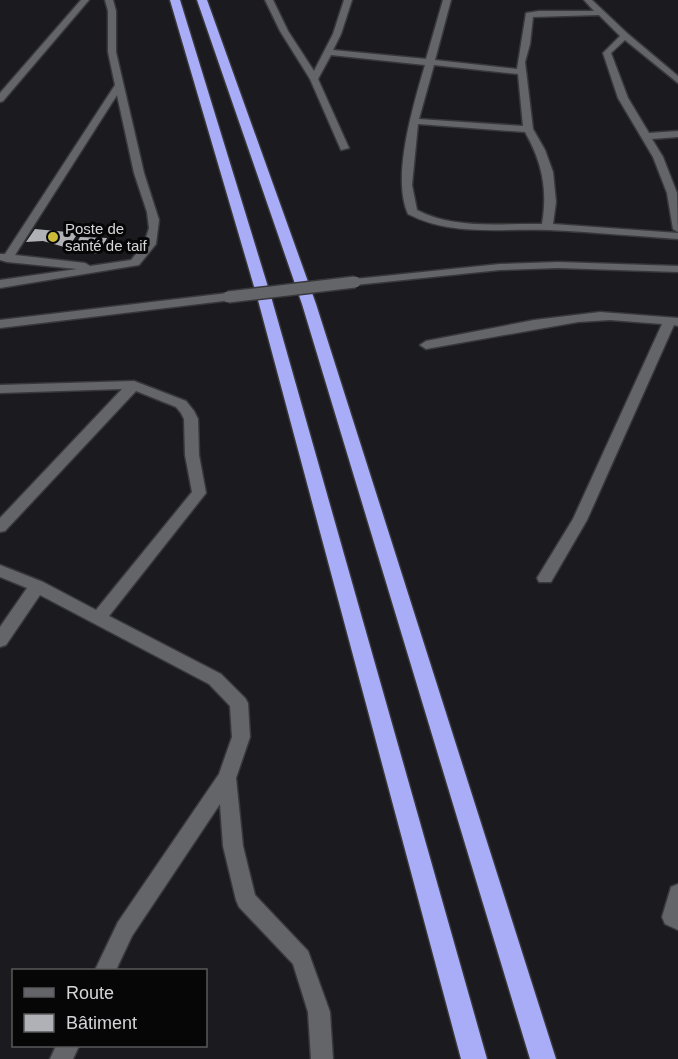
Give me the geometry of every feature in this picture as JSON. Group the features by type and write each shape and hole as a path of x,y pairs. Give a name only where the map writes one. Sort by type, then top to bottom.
{"highway":[{"path":"175,0 265,300 474,1059"},
{"path":"202,0 309,304 543,1059"}],"street":[{"path":"0,99 85,0"},
{"path":"0,284 135,263 147,250 154,235 152,211 140,175 112,51 112,11 109,0"},
{"path":"269,0 284,32 314,79 344,148"},
{"path":"314,79 338,34 348,0"},
{"path":"447,0 414,121 407,185 412,212 425,220 445,224 547,227 678,236"},
{"path":"588,0 625,36 678,80"},
{"path":"547,227 551,202 549,172 528,129 521,62 530,15 601,13"},
{"path":"625,36 607,53 623,98 648,136 672,193 678,229"},
{"path":"329,52 522,72"},
{"path":"659,64 678,63"},
{"path":"109,268 4,258 119,85"},
{"path":"414,121 528,129"},
{"path":"648,136 678,134"},
{"path":"0,324 490,268 558,265 678,269"},
{"path":"426,345 545,322 601,316 674,321 580,520 544,578"},
{"path":"0,389 134,385 181,404 191,419 192,455 199,493 99,618"},
{"path":"0,527 134,385"},
{"path":"0,571 37,586 215,679 238,703 241,737 226,778 125,929 105,969"},
{"path":"0,640 37,586"},
{"path":"226,778 233,846 246,900 302,958 319,1012 322,1059"},
{"path":"676,923 678,894"}],"building":[{"name":"Poste de santé de taif","path":"35,229 78,233 68,248 43,241 26,242"},
{"path":"80,237 107,238 99,254 85,253 87,249 74,248"}],"place":[{"name":"Poste de santé de taif","path":"53,237"}]}
